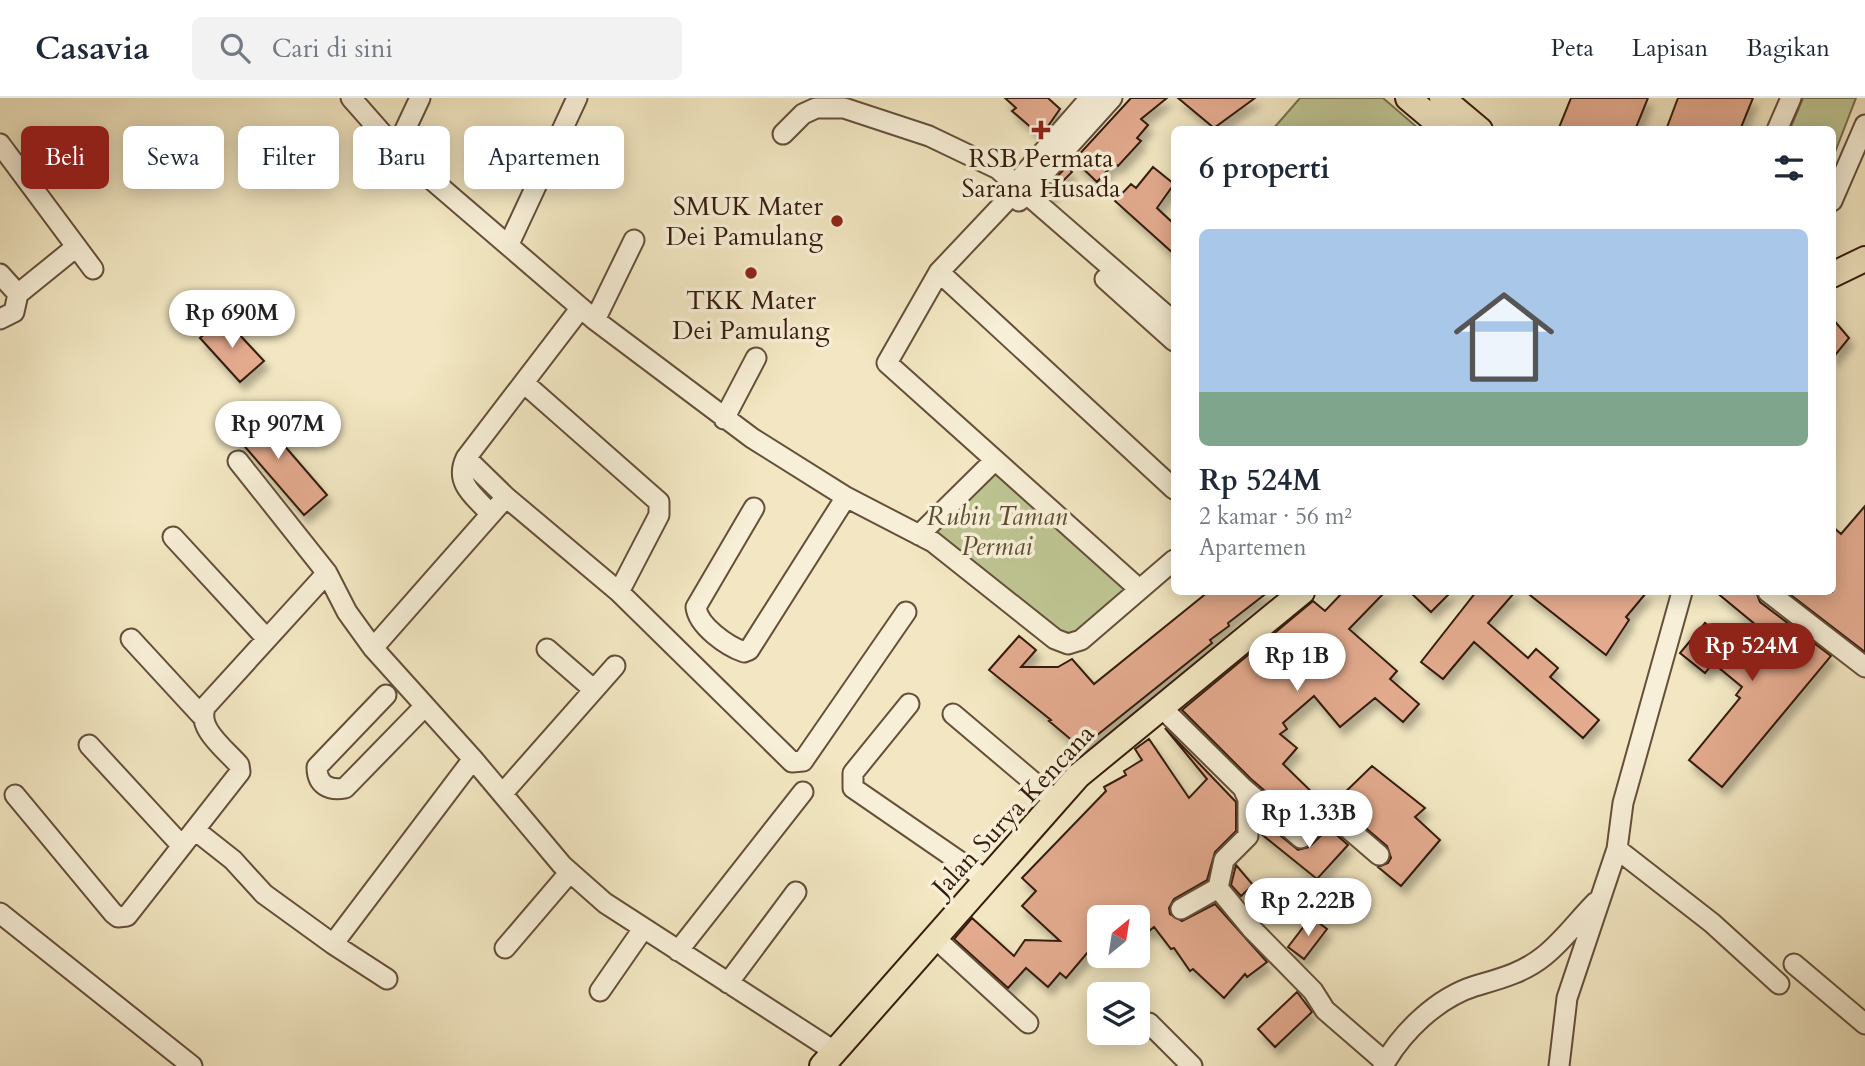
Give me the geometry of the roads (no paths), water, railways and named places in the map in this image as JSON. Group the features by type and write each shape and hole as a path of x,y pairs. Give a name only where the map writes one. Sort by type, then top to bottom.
{"main road":[{"path":"1408,98 1441,126"},
{"path":"1442,98 1474,126"},
{"path":"1836,273 1865,259"},
{"name":"Jalan Surya Kencana","path":"828,1059 1078,776 1160,706 1299,595"}],"street":[{"path":"351,98 376,126"},
{"path":"407,126 420,98"},
{"path":"509,244 577,98"},
{"path":"1112,98 1084,107 1018,194 939,272 887,363 1139,589"},
{"path":"1779,126 1791,98"},
{"path":"783,134 803,114 816,108 844,108 929,136 998,169 1018,194 1171,338"},
{"path":"1836,192 1865,125"},
{"path":"0,144 93,269"},
{"path":"444,189 588,314 724,419 846,498 919,535 1055,639 1068,644 1081,640 1171,562"},
{"path":"1018,194 1171,320"},
{"path":"491,514 463,484 461,469 466,458 524,383 588,314 634,240"},
{"path":"0,319 14,312 19,294 76,247"},
{"path":"939,272 1171,486"},
{"path":"0,274 19,294"},
{"path":"724,419 756,358"},
{"path":"524,383 651,492 659,502 659,515 619,592"},
{"path":"466,458 506,497 619,592 792,762 803,761 906,612"},
{"path":"919,535 995,460"},
{"path":"239,461 327,573 347,612 373,649 474,758 540,842 605,903 728,983 828,1059"},
{"path":"373,649 506,497"},
{"path":"754,508 696,607 697,616 703,624 744,652 749,650 846,498"},
{"path":"173,537 267,639"},
{"path":"201,715 327,573"},
{"path":"1559,1066 1567,998 1617,849 1623,803 1681,595"},
{"path":"1772,595 1865,667"},
{"path":"15,795 118,917 127,916 240,772 239,765 203,724 201,715 131,639"},
{"path":"547,649 594,690"},
{"path":"503,793 615,666"},
{"path":"386,695 317,767 320,782 328,788 345,788 425,706"},
{"path":"909,705 853,773 853,788 988,881"},
{"path":"1160,706 1243,788 1301,838 1329,813 1379,855"},
{"path":"953,714 1057,802"},
{"path":"89,745 189,838 233,860 273,901 387,979"},
{"path":"333,944 474,758"},
{"path":"1181,909 1218,888 1224,860 1248,836 1248,799 1243,788"},
{"path":"678,951 803,792"},
{"path":"1617,849 1712,923 1779,984"},
{"path":"505,948 570,872"},
{"path":"1218,888 1251,928 1313,991 1325,1010 1384,1064 1409,1030 1440,1004 1467,989 1504,979 1543,957 1602,895"},
{"path":"728,983 796,892"},
{"path":"0,914 192,1066"},
{"path":"600,991 643,929"},
{"path":"933,937 1028,1023"},
{"path":"1794,964 1865,1024"},
{"path":"1150,1024 1192,1066"}],"place":[{"name":"RSB Permata Sarana Husada","path":"1041,130"},
{"name":"SMUK Mater Dei Pamulang","path":"837,221"},
{"name":"TKK Mater Dei Pamulang","path":"751,273"}],"park label":[{"name":"Rubin Taman Permai","path":"997,531"}]}
